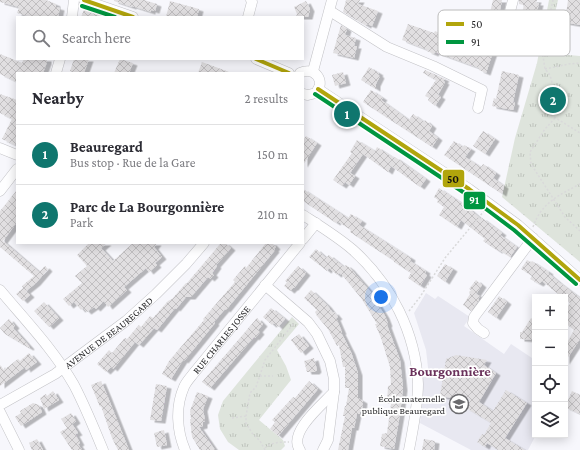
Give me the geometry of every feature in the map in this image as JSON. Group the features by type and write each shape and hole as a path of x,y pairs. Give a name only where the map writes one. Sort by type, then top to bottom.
{"street":[{"path":"72,16 74,0"},
{"path":"84,0 130,16"},
{"path":"248,16 252,2 251,0"},
{"path":"313,72 332,0"},
{"path":"510,10 512,0"},
{"path":"330,11 387,47 433,66 482,90 478,108"},
{"path":"56,72 60,60"},
{"path":"258,60 287,72"},
{"path":"303,72 309,70 313,72 319,77 320,81 318,89 312,95 304,95"},
{"path":"318,89 448,174 490,204 531,236 580,280"},
{"path":"0,148 16,155"},
{"path":"0,191 16,170"},
{"path":"304,216 353,250 370,268 385,288 403,319 415,358 418,384 409,450"},
{"path":"304,238 316,223"},
{"path":"484,333 473,323 474,317 531,236"},
{"name":"AVENUE DE BEAUREGARD","path":"0,405 63,368 126,321 186,264 203,244"},
{"name":"RUE CHARLES JOSSE","path":"185,450 179,433 178,424 180,400 184,387 299,244"},
{"path":"265,285 301,314 317,334 330,361 334,379 334,392 328,440 323,450"},
{"path":"0,290 47,345 63,368 87,411 103,450"},
{"path":"298,446 299,431 334,392"},
{"path":"0,412 19,450"}],"path":[{"path":"551,10 553,0"},
{"path":"543,56 545,70 550,75 557,101 551,115 580,133"},
{"path":"545,70 580,63"},
{"path":"555,118 545,128 530,152 531,164 565,217 580,231"},
{"path":"531,236 541,210 553,199 580,184"},
{"path":"403,319 420,297 445,258 490,204"},
{"path":"298,446 276,443 269,445 265,449 246,423 246,416 250,393 256,387 265,360 301,314"},
{"path":"260,376 273,376"},
{"path":"232,418 246,416"}],"shaded area":[{"path":"426,293 435,299 438,296 470,317 464,326 504,354 511,344 532,358 532,438 534,438 528,450 471,450 420,423 423,395 422,377 429,376 426,350 414,313"}],"green space":[{"path":"549,0 558,0 556,10 547,10"},
{"path":"538,56 580,56 580,262 502,197 515,138"},
{"path":"292,317 299,324 277,350 286,366 291,380 259,420 283,440 285,446 281,450 239,450 228,442 220,429 218,415 223,401"}],"building":[{"path":"0,0 46,0 56,4 56,7 60,8 58,16 28,16 17,13 19,7 0,2"},
{"path":"114,0 144,0 157,4 155,11 151,10 151,12"},
{"path":"346,0 360,0 358,4 378,11 372,26 367,24 367,26 343,12"},
{"path":"493,0 502,0 500,10 491,10"},
{"path":"519,0 537,0 536,3 539,3 537,10 523,10 524,5 519,4"},
{"path":"568,0 580,0 580,25 570,23 570,10 567,10"},
{"path":"170,1 199,9 197,16 166,16"},
{"path":"306,1 310,9 308,17 296,16 294,7"},
{"path":"87,8 109,16 81,16 84,10"},
{"path":"408,24 434,33 435,31 438,32 438,53 435,52 434,54 427,51 428,50 402,40"},
{"path":"341,25 347,29 345,35 356,38 354,46 357,46 354,58 333,53"},
{"path":"0,54 22,63 24,60 47,60 43,72 16,72 16,82 0,74"},
{"path":"446,56 492,56 486,73 479,70 479,68"},
{"path":"74,60 89,60 84,72 70,71"},
{"path":"120,60 133,63 129,72 114,72"},
{"path":"202,62 229,72 198,72"},
{"path":"369,67 379,73 378,74 380,76 376,84 376,89 361,80"},
{"path":"425,70 445,79 443,81 445,82 438,95 441,97 435,106 428,100 429,98 425,96 436,80 423,73"},
{"path":"502,71 519,75 513,102 515,103 513,110 492,106 494,98 496,99"},
{"path":"343,72 346,83 335,86 332,75"},
{"path":"371,90 383,98 381,100 409,120 413,114 424,122 425,120 432,126 429,131 438,138 432,147 363,102"},
{"path":"0,94 16,100 15,145 2,139 12,119 0,113"},
{"path":"483,131 495,139 485,154 473,146"},
{"path":"306,136 317,143 304,163 304,139"},
{"path":"357,140 375,151 377,147 394,158 395,157 426,179 420,187 391,166 388,172 363,154 350,173 355,176 349,185 345,182 342,186 333,180 352,153 350,152"},
{"path":"454,141 463,147 464,145 471,149 465,157 481,167 483,164 496,173 493,178 504,186 502,194 444,155"},
{"path":"439,188 502,233 500,235 517,247 510,257 483,241 485,239 461,220 457,227 439,215 444,207 437,202 438,200 434,197"},
{"path":"304,190 348,218 351,214 362,221 359,225 411,258 410,261 426,271 425,273 427,275 420,286 408,278 411,273 350,232 351,230 337,221 336,223 304,202"},
{"path":"16,191 16,223 3,241 39,272 45,266 48,269 36,283 26,291 30,295 23,301 16,294 23,288 22,286 34,276 0,247 0,211"},
{"path":"88,244 106,244 101,248 113,261 132,244 156,244 154,247 162,257 155,263 157,265 149,272 146,268 124,287 127,290 108,307 104,301 96,309 94,307 87,312 83,308 81,310 74,302 69,306 63,299 82,283 75,276 87,266 77,255"},
{"path":"220,244 226,244 231,248 216,265 217,266 212,273 214,275 210,279 208,277 191,297 186,297 157,330 154,328 139,345 135,342 113,369 111,367 106,372 97,364 109,350 112,353 139,325 141,327 150,316 153,318 187,283"},
{"path":"265,244 273,244 276,247 226,310 225,309 214,322 215,323 184,361 183,360 171,379 162,374 169,361 235,282 233,280 245,266 246,268"},
{"path":"316,249 326,258 329,255 344,267 346,265 350,268 370,291 385,316 400,360 403,388 394,449 380,446 382,434 387,433 391,404 387,403 388,386 391,385 390,367 375,324 377,324 361,298 342,275 339,273 337,275 329,268 327,271 309,257"},
{"path":"527,260 532,261 549,272 548,273 580,298 580,339 568,357 568,341 574,330 568,325 568,306 570,303 568,301 568,294 558,294 542,281 539,284 530,279 532,276 521,269"},
{"path":"445,264 453,269 445,282 437,276"},
{"path":"298,266 306,273 290,291 284,286 287,282 285,281"},
{"path":"476,280 482,285 476,294 480,296 478,299 479,300 471,311 463,305 470,294 469,292 471,290 469,289"},
{"path":"311,290 338,317 336,318 341,332 351,352 358,373 358,398 363,401 362,410 360,410 360,414 357,414 354,428 352,428 348,450 338,450 349,388 345,388 345,367 343,367 339,345 337,346 328,329 317,316 315,312 317,310 304,298"},
{"path":"499,296 507,302 496,318 488,312"},
{"path":"44,302 59,318 49,327 34,311"},
{"path":"271,308 285,319 278,327 274,323 272,325 263,317"},
{"path":"257,318 263,324 258,330 260,332 255,338 254,337 210,388 202,382"},
{"path":"531,318 532,340 520,339 520,332 522,332"},
{"path":"9,319 15,326 13,328 30,347 29,348 5,334 0,328"},
{"path":"299,334 309,346 301,353 291,340"},
{"path":"29,353 37,362 26,370 25,367 0,386 0,365 4,370 18,359 20,361"},
{"path":"456,355 487,360 484,365 496,373 479,402 493,411 506,390 527,403 505,438 525,450 498,450 487,443 485,447 477,442 482,434 484,435 491,423 466,408 470,400 460,394 451,398 440,396 446,359"},
{"path":"314,358 317,370 315,372 307,372 304,361"},
{"path":"101,381 129,450 118,450 112,438 101,406 100,407 91,385"},
{"path":"309,381 318,389 278,436 270,429 275,422 272,420 293,397 295,398"},
{"path":"156,384 167,386 161,421 150,420"},
{"path":"53,391 59,400 44,409 40,398 46,394 47,396"},
{"path":"572,391 580,395 580,414 568,408 568,400"},
{"path":"197,392 208,396 203,409 205,421 203,422 203,426 199,427 215,450 200,450 192,437 190,411"},
{"path":"33,403 39,405 42,412 21,426 15,417 21,413 20,411"},
{"path":"71,413 76,421 72,424 78,433 75,434 80,443 78,444 82,450 72,450 60,432 67,428 61,419"},
{"path":"164,430 167,445 157,447 154,433"},
{"path":"37,439 43,450 32,450 29,443"},
{"path":"424,439 435,441 434,450 422,450"}],"transit line":[{"name":"50","path":"84,0 130,16"},
{"name":"91","path":"82,6 112,16"},
{"name":"50","path":"258,60 287,72"},
{"name":"50","path":"318,89 469,189 518,225 580,280"},
{"name":"91","path":"315,94 466,194 514,230 576,284"}],"place":[{"name":"Parc de La Bourgonnière","path":"553,100"},
{"name":"Beauregard","path":"347,114"},
{"name":"École maternelle publique Beauregard","path":"459,404"}],"district":[{"name":"Bourgonnière","path":"450,371"}]}
